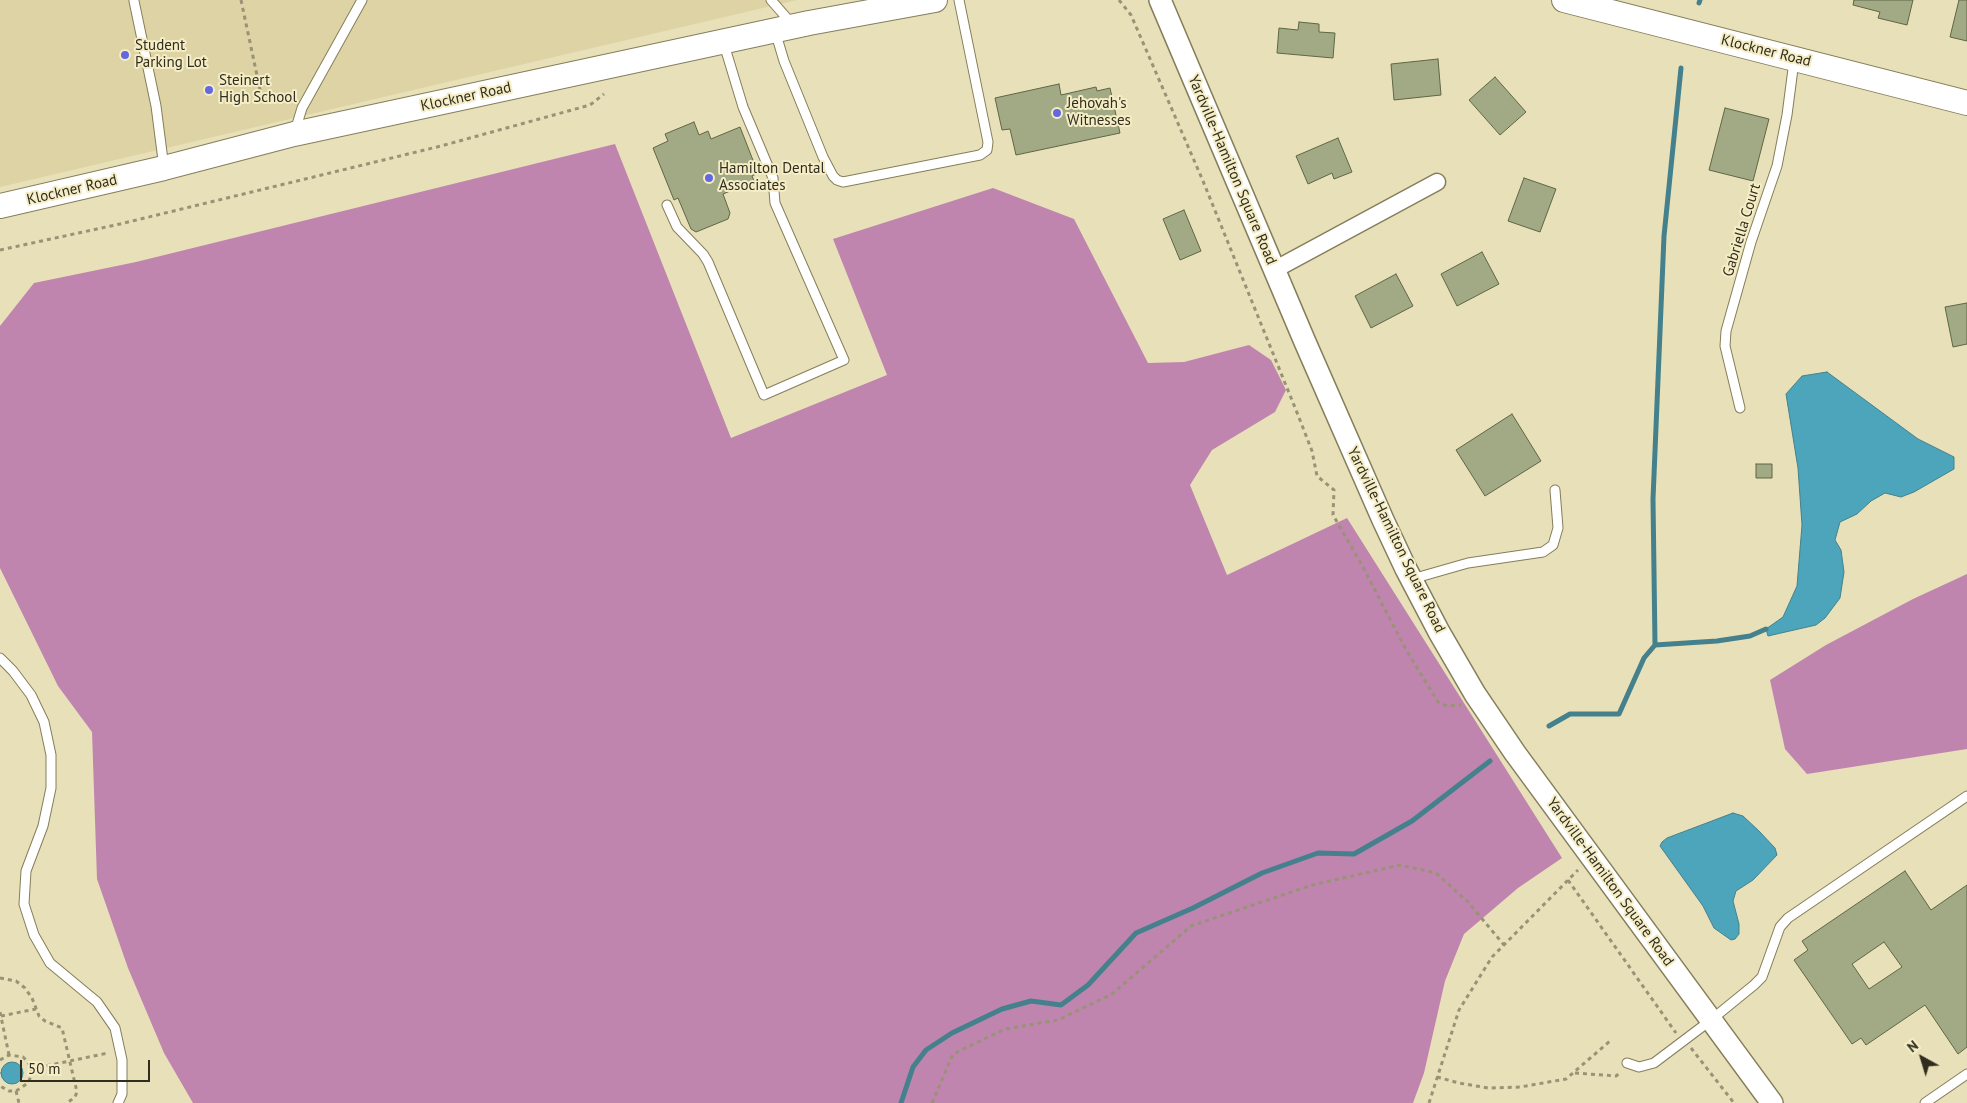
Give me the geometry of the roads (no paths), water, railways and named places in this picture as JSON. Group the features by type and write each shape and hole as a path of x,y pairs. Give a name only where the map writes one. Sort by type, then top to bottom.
{"main road":[{"name":"Klockner Road","path":"0,206 164,168 294,134 784,28 935,0"},
{"name":"Klockner Road","path":"1564,0 1795,58 1967,104"}],"street":[{"name":"Yardville-Hamilton Square Road","path":"1160,0 1274,270 1383,520 1439,632 1477,696 1515,753 1772,1103"},
{"path":"1274,270 1437,182"}],"lane":[{"path":"294,134 302,108 362,0"},
{"path":"771,0 784,28 784,61 832,176 843,182 980,156 987,150 988,142 959,0"},
{"path":"134,2 156,106 164,168"},
{"path":"667,205 677,228 703,254 708,262 764,395 844,360 775,203 773,178 743,107 723,41"},
{"name":"Gabriella Court","path":"1740,408 1725,346 1726,331 1751,242 1776,166 1787,114 1795,58"},
{"path":"1412,580 1468,563 1543,552 1553,545 1558,528 1555,490"},
{"path":"0,658 14,671 32,695 44,722 51,756 51,788 43,826 26,871 24,904 34,935 50,962 97,1002 115,1028 122,1060 122,1094 118,1103"},
{"path":"1630,1064 1639,1067 1654,1063 1711,1020 1762,977 1780,927 1788,918 1967,796"},
{"path":"1924,1103 1967,1074"}],"water":[{"path":"1827,372 1918,439 1954,457 1954,469 1914,492 1901,497 1885,493 1871,501 1857,514 1840,522 1835,540 1841,550 1844,572 1840,598 1825,618 1816,625 1768,636 1766,629 1783,617 1797,586 1802,525 1798,468 1786,394 1802,376"},
{"path":"1733,813 1743,816 1759,831 1775,848 1777,855 1753,880 1736,891 1733,901 1739,924 1739,934 1735,939 1731,940 1714,928 1703,906 1660,846 1667,838"},
{"path":"12,1062 20,1065 23,1073 20,1081 12,1084 4,1081 1,1073 4,1065"}],"waterway":[{"path":"1655,645 1653,499 1664,236 1681,68"},
{"path":"1549,726 1570,714 1619,714 1644,658 1655,645 1717,641 1750,636 1766,629"},
{"path":"901,1103 913,1067 926,1050 952,1033 1002,1009 1031,1001 1061,1005 1088,985 1136,933 1193,908 1262,873 1318,853 1354,854 1412,821 1490,761"}],"place":[{"name":"Student Parking Lot","path":"125,55"},
{"name":"Steinert High School","path":"209,90"},
{"name":"Jehovah's Witnesses","path":"1057,113"},
{"name":"Hamilton Dental Associates","path":"709,178"}]}
